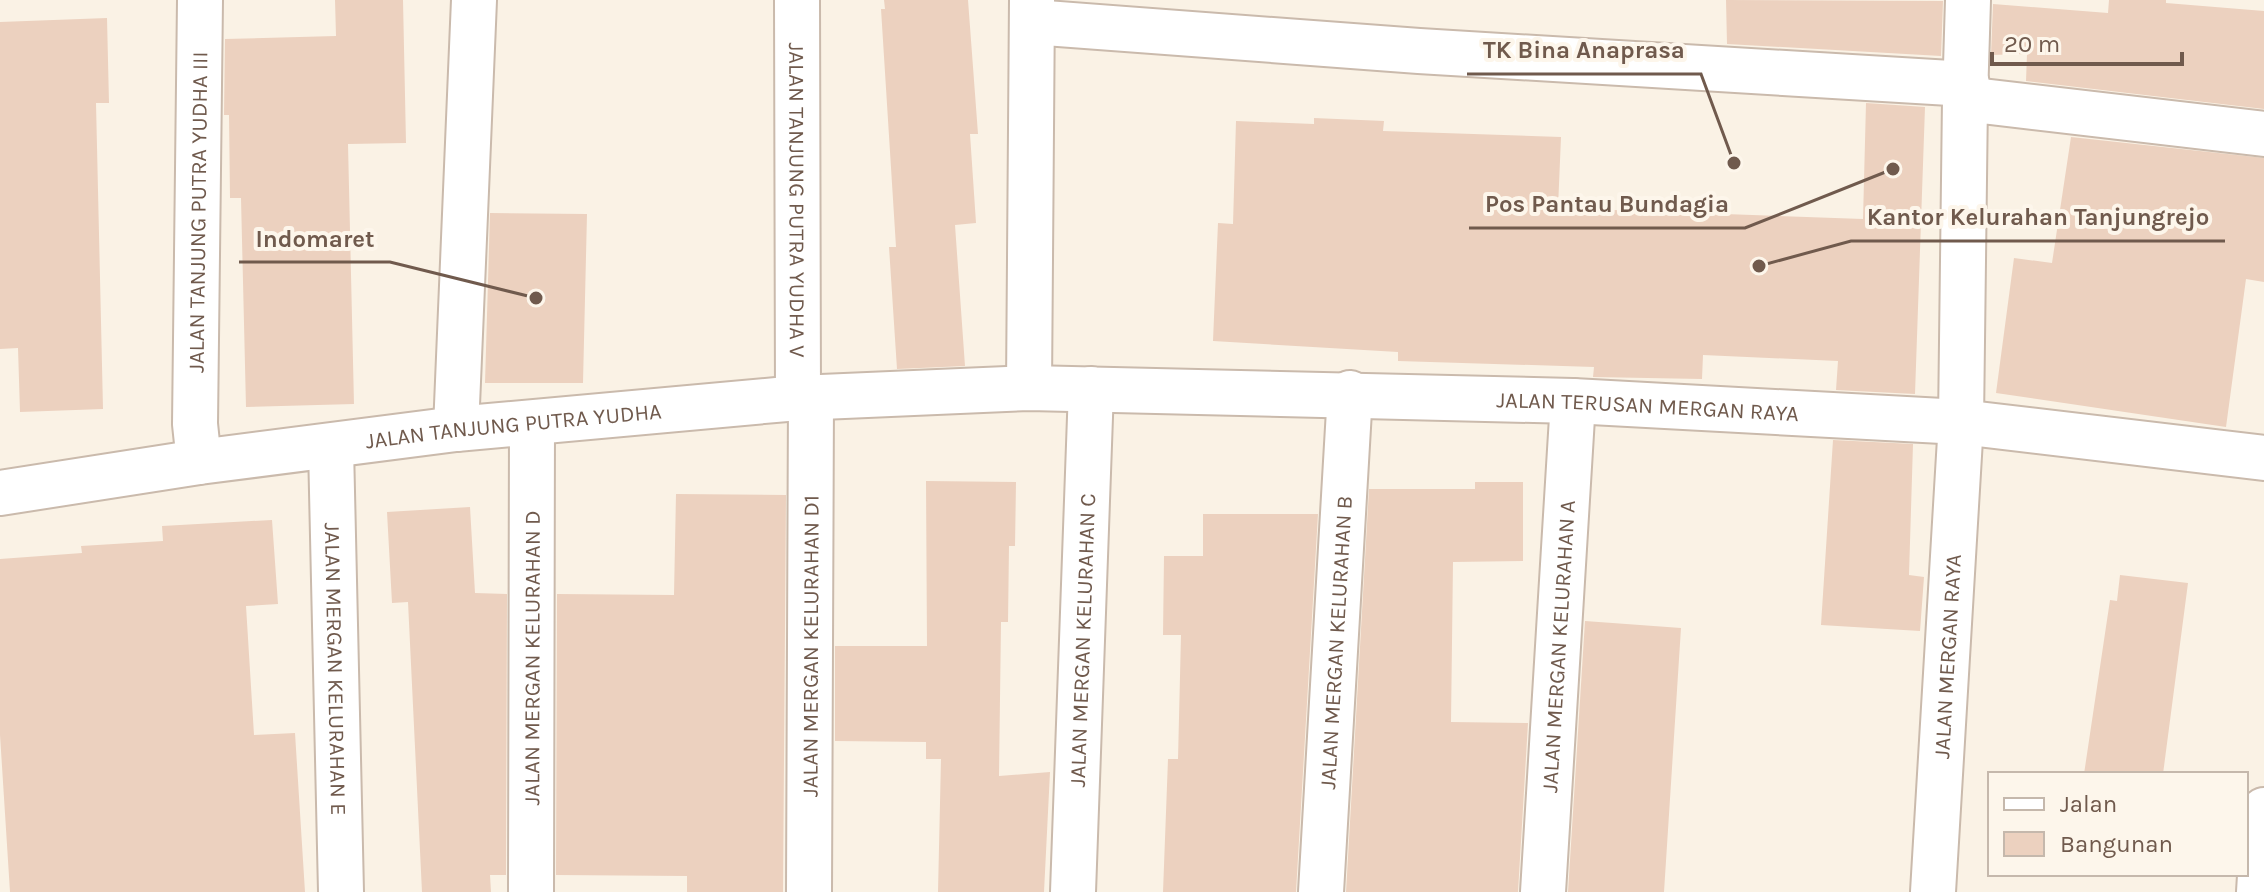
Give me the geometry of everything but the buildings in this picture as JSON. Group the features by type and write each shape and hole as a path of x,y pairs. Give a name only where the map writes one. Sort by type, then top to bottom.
{"street":[{"name":"JALAN TANJUNG PUTRA YUDHA III","path":"197,443 200,0"},
{"path":"458,416 474,0"},
{"name":"JALAN TANJUNG PUTRA YUDHA V","path":"797,0 804,398"},
{"name":"JALAN MERGAN RAYA","path":"1933,892 1961,422 1968,0"},
{"path":"1029,388 1032,11 1419,51 1966,92 2264,134"},
{"name":"JALAN TANJUNG PUTRA YUDHA","path":"0,493 197,443 331,447 458,416 532,423 804,398 1029,388"},
{"name":"JALAN TERUSAN MERGAN RAYA","path":"1029,388 1350,393 1573,401 1961,422 2264,458"},
{"name":"JALAN MERGAN KELURAHAN C","path":"1073,892 1091,389"},
{"name":"JALAN MERGAN KELURAHAN B","path":"1321,892 1350,393"},
{"name":"JALAN MERGAN KELURAHAN D1","path":"804,398 809,892"},
{"name":"JALAN MERGAN KELURAHAN A","path":"1543,892 1573,401"},
{"name":"JALAN MERGAN KELURAHAN D","path":"531,892 532,423"},
{"name":"JALAN MERGAN KELURAHAN E","path":"331,447 341,892"},
{"path":"2259,892 2264,810"}],"place":[{"name":"TK Bina Anaprasa","path":"1734,163"},
{"name":"Pos Pantau Bundagia","path":"1893,169"},
{"name":"Kantor Kelurahan Tanjungrejo","path":"1759,266"},
{"name":"Indomaret","path":"536,298"}]}
